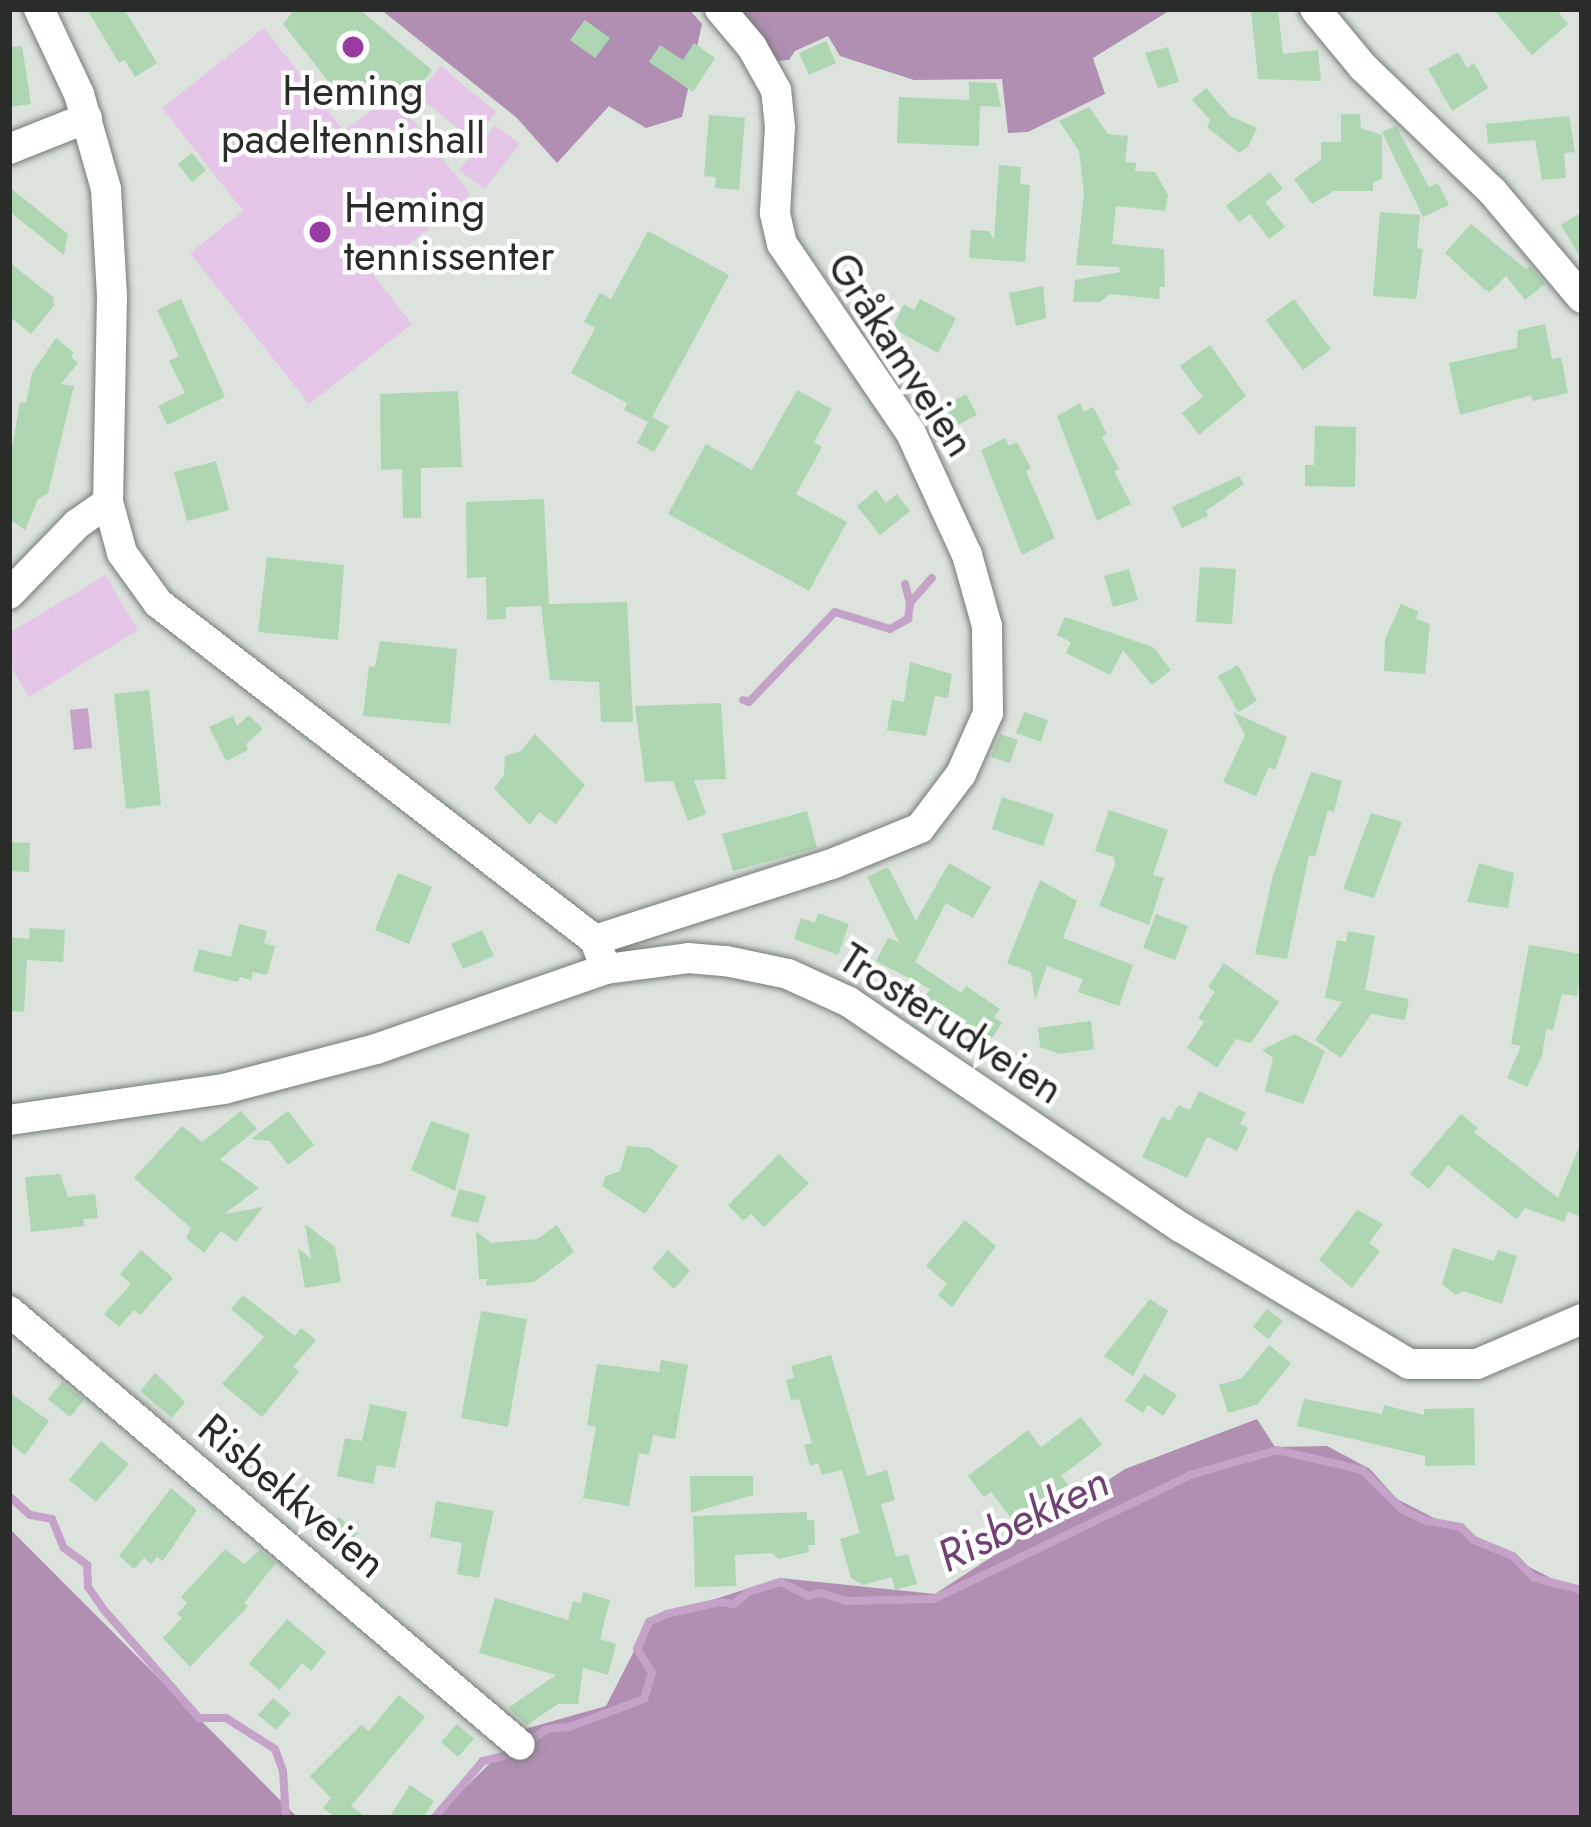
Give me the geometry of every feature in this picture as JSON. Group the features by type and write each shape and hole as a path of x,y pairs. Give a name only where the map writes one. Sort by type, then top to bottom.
{"street":[{"path":"39,9 69,68 106,189 111,236 108,502 122,553 158,603 601,955"},
{"name":"Gråkamveien","path":"601,955 920,828 962,774 988,713 987,626 967,555 911,433 782,244 775,213 776,90 752,47 720,9"},
{"path":"1315,9 1363,67 1492,191 1582,298"},
{"path":"9,149 87,118"},
{"path":"9,594 77,524 108,502"},
{"name":"Trosterudveien","path":"9,1120 224,1089 376,1049 601,955 727,961 816,985 892,1028 1182,1228 1409,1364 1477,1364 1582,1319"},
{"name":"Risbekkveien","path":"9,1311 520,1745"}],"shaded area":[{"path":"380,9 689,9 702,24 682,117 646,128 609,106 557,163 516,117"},
{"path":"742,9 1172,9 1093,58 1105,94 1028,132 1008,133 1002,79 914,80 840,56 828,36 795,51 789,60 778,61 740,14"},
{"name":"Heming tennissenter","path":"264,28 344,131 393,94 471,195 372,273 412,324 309,404 190,253 243,211 162,108"},
{"path":"441,66 496,112 473,141 417,95"},
{"path":"495,125 520,144 484,189 459,170"},
{"path":"105,575 138,630 29,697 9,664 9,633"},
{"path":"88,708 92,748 74,750 70,710"},
{"path":"1257,1419 1275,1447 1327,1446 1370,1469 1397,1499 1582,1594 1582,1818 434,1818 525,1729 606,1706 650,1620 780,1578 935,1594 1125,1469"},
{"path":"9,1528 298,1818 9,1818"}],"building":[{"path":"87,9 124,9 157,63 135,77 125,60 119,63"},
{"name":"Heming padeltennishall","path":"295,9 359,9 432,70 408,101 391,87 352,111 283,24"},
{"path":"1278,9 1283,54 1318,50 1321,81 1258,79 1251,11"},
{"path":"1493,9 1556,9 1568,24 1532,55"},
{"path":"585,20 610,38 595,58 570,40"},
{"path":"826,41 836,63 809,75 799,53"},
{"path":"694,43 715,58 693,92 649,62 660,45 683,60"},
{"path":"22,46 31,104 9,107 9,47"},
{"path":"1168,47 1179,82 1158,88 1145,53"},
{"path":"1458,52 1467,68 1474,63 1488,88 1452,111 1428,69"},
{"path":"969,82 996,83 1001,107 980,106 979,146 897,143 899,97 969,100"},
{"path":"1206,88 1230,116 1257,128 1248,147 1239,153 1207,127 1210,120 1192,100"},
{"path":"1089,107 1108,134 1128,136 1125,162 1136,163 1135,171 1155,172 1168,195 1165,211 1116,206 1112,244 1164,249 1165,287 1160,287 1159,299 1110,294 1100,302 1073,302 1075,280 1120,272 1119,267 1076,265 1084,194 1079,151 1059,121"},
{"path":"1341,114 1360,114 1361,128 1382,135 1382,178 1373,183 1373,191 1334,191 1312,204 1294,179 1321,160 1321,142 1341,142"},
{"path":"709,115 745,118 739,190 715,188 716,177 704,176"},
{"path":"1569,116 1575,152 1564,153 1566,178 1542,180 1535,140 1488,144 1486,124"},
{"path":"1396,126 1429,187 1438,183 1449,205 1423,217 1382,132"},
{"path":"192,153 206,170 192,182 178,164"},
{"path":"999,165 1021,167 1020,184 1030,185 1025,262 969,258 971,230 989,231 994,240"},
{"path":"1270,172 1283,189 1265,202 1285,227 1269,239 1250,214 1239,222 1226,206"},
{"path":"9,187 68,234 64,255 9,211"},
{"path":"1380,212 1420,215 1417,248 1423,249 1416,299 1373,296"},
{"path":"1582,212 1582,260 1561,225"},
{"path":"1471,224 1526,269 1530,266 1545,284 1525,300 1506,276 1490,292 1484,289 1445,253"},
{"path":"648,231 729,275 652,417 669,426 654,452 637,443 648,422 624,410 627,403 571,373 595,328 584,322 600,293 611,299"},
{"path":"9,262 53,297 54,306 31,334 9,316"},
{"path":"1043,286 1046,318 1016,326 1009,293"},
{"path":"181,299 225,397 167,425 158,406 185,393 169,361 179,356 157,310"},
{"path":"920,299 956,318 938,353 892,328 904,304 914,310"},
{"path":"1294,299 1331,349 1303,370 1266,320"},
{"path":"1545,324 1552,359 1561,357 1568,393 1533,401 1531,395 1460,415 1449,363 1517,348 1518,330"},
{"path":"56,338 74,353 71,357 78,363 61,384 74,386 48,493 38,499 25,530 9,519 9,465 20,402 26,403 32,373"},
{"path":"1210,345 1246,396 1199,435 1182,413 1203,397 1180,366"},
{"path":"797,390 832,409 814,442 822,447 796,494 847,522 809,591 668,514 706,444 752,470"},
{"path":"458,391 462,467 421,468 421,518 403,518 402,469 381,470 380,394"},
{"path":"966,394 977,415 946,431 936,410"},
{"path":"1080,403 1084,412 1093,407 1107,434 1102,437 1131,504 1097,521 1057,416"},
{"path":"1315,426 1356,427 1355,487 1305,486 1305,465 1314,465"},
{"path":"1005,438 1009,446 1017,442 1031,468 1026,471 1055,538 1022,555 981,450"},
{"path":"216,461 229,510 187,521 174,472"},
{"path":"1239,476 1244,484 1206,511 1208,516 1182,528 1172,507"},
{"path":"876,490 886,503 897,494 910,511 880,535 857,506"},
{"path":"544,499 549,604 627,602 633,722 601,722 599,682 550,680 541,606 506,607 506,619 487,620 486,577 467,578 466,502"},
{"path":"267,557 344,565 338,640 258,632"},
{"path":"1200,567 1236,569 1232,624 1196,622"},
{"path":"1129,569 1138,600 1113,607 1104,576"},
{"path":"1401,604 1418,611 1416,619 1430,624 1425,674 1384,671 1385,639"},
{"path":"1065,617 1153,647 1171,670 1152,685 1123,650 1110,675 1066,653 1071,642 1057,635"},
{"path":"380,641 457,649 450,724 363,716 369,666 375,667"},
{"path":"910,662 952,674 948,698 935,696 926,736 887,730 892,700 904,702"},
{"path":"1238,665 1257,701 1238,712 1218,676"},
{"path":"149,690 161,805 126,809 114,694"},
{"path":"721,703 726,779 694,780 706,814 688,821 673,781 645,782 635,706"},
{"path":"1024,712 1048,720 1041,742 1016,733"},
{"path":"1233,712 1287,737 1275,770 1269,767 1256,796 1223,782 1245,735"},
{"path":"249,715 263,729 246,744 248,750 226,761 209,727 233,716 237,726"},
{"path":"535,734 585,785 556,824 539,812 530,825 494,789 504,775 505,756 521,751"},
{"path":"1000,734 1018,740 1010,763 991,757"},
{"path":"1311,772 1342,781 1334,812 1328,810 1315,857 1309,855 1287,959 1255,954 1273,875"},
{"path":"1002,797 1054,814 1043,846 992,829"},
{"path":"1109,810 1168,830 1153,875 1164,878 1149,925 1099,906 1115,865 1114,857 1095,851"},
{"path":"807,811 817,848 733,871 722,834"},
{"path":"1371,813 1402,822 1374,898 1343,889"},
{"path":"9,842 30,843 29,872 9,871"},
{"path":"949,863 991,887 973,918 946,903 915,962 961,993 966,986 1000,1009 994,1017 1002,1023 984,1050 921,1003 930,989 876,961 888,938 899,942 867,877 888,867 916,921"},
{"path":"1479,863 1514,873 1508,908 1467,902"},
{"path":"398,873 432,887 409,944 375,930"},
{"path":"1040,880 1077,901 1063,938 1133,965 1119,1006 1078,992 1083,979 1047,966 1035,1000 1031,972 1007,963"},
{"path":"818,913 849,924 838,955 794,939 801,918 815,923"},
{"path":"1156,914 1188,926 1175,960 1143,948"},
{"path":"239,924 267,931 264,943 275,946 267,975 253,972 251,980 240,977 238,982 193,971 199,949 231,957"},
{"path":"30,928 65,930 63,962 27,960 24,1012 9,1011 9,937 29,939"},
{"path":"482,930 494,956 463,969 451,944"},
{"path":"1348,931 1375,936 1365,990 1409,999 1405,1020 1371,1014 1341,1058 1315,1040 1342,1002 1325,998 1337,940 1346,942"},
{"path":"1529,945 1582,954 1582,965 1577,996 1562,994 1553,1030 1546,1029 1542,1056 1527,1087 1507,1078 1521,1046 1511,1044"},
{"path":"1224,963 1279,1002 1251,1043 1236,1039 1217,1068 1187,1048 1204,1022 1198,1018 1215,992 1208,987"},
{"path":"1091,1021 1094,1049 1060,1054 1040,1047 1038,1028"},
{"path":"1295,1034 1325,1051 1303,1104 1265,1091 1273,1058 1262,1050"},
{"path":"1199,1091 1246,1113 1240,1124 1248,1128 1237,1151 1207,1137 1187,1178 1142,1157 1162,1116 1170,1121 1178,1105 1190,1110"},
{"path":"241,1111 257,1129 220,1159 259,1188 224,1214 263,1207 236,1242 221,1231 204,1253 186,1238 191,1228 134,1178 182,1126 202,1142"},
{"path":"288,1111 314,1145 288,1165 270,1141 251,1139"},
{"path":"1461,1114 1478,1128 1474,1132 1558,1198 1582,1140 1582,1217 1568,1212 1564,1222 1525,1208 1516,1219 1448,1165 1429,1189 1410,1174"},
{"path":"431,1121 470,1134 455,1191 411,1170"},
{"path":"627,1146 650,1148 678,1166 645,1214 602,1186 606,1176 620,1171"},
{"path":"779,1154 809,1183 764,1227 751,1214 743,1221 728,1205"},
{"path":"60,1174 68,1197 95,1194 98,1218 83,1219 84,1226 31,1232 25,1177"},
{"path":"459,1189 486,1196 478,1223 451,1216"},
{"path":"1357,1210 1383,1224 1369,1243 1380,1251 1352,1288 1319,1260"},
{"path":"965,1220 996,1246 952,1307 938,1295 947,1284 926,1266"},
{"path":"305,1224 335,1247 341,1282 305,1288 298,1248 311,1259"},
{"path":"557,1225 574,1252 534,1282 486,1286 487,1279 479,1279 476,1231 491,1243 537,1239"},
{"path":"1453,1248 1494,1261 1498,1250 1517,1256 1502,1304 1463,1291 1456,1295 1442,1284"},
{"path":"141,1250 173,1278 140,1315 134,1310 119,1327 104,1314 131,1284 120,1274"},
{"path":"668,1250 690,1271 674,1289 652,1268"},
{"path":"243,1295 295,1336 301,1328 316,1340 293,1367 299,1372 262,1417 222,1384 264,1337 231,1309"},
{"path":"1150,1299 1168,1311 1133,1376 1104,1356"},
{"path":"1267,1309 1283,1321 1268,1339 1253,1327"},
{"path":"481,1311 527,1319 508,1427 461,1418"},
{"path":"1269,1345 1291,1363 1258,1404 1228,1413 1219,1385 1242,1378"},
{"path":"831,1355 867,1476 887,1470 895,1500 881,1504 896,1557 908,1554 917,1584 895,1590 892,1577 863,1585 851,1578 840,1539 860,1533 842,1470 822,1475 818,1463 810,1466 804,1445 812,1443 799,1399 791,1401 786,1380 794,1378 791,1366"},
{"path":"661,1360 688,1365 675,1439 653,1435 649,1455 639,1453 629,1506 583,1498 596,1427 587,1425 597,1364 659,1372"},
{"path":"155,1373 185,1402 172,1418 140,1391"},
{"path":"1144,1374 1177,1395 1163,1416 1148,1405 1143,1413 1125,1401"},
{"path":"62,1382 84,1400 70,1417 48,1399"},
{"path":"9,1392 49,1421 25,1455 9,1443"},
{"path":"1304,1399 1382,1414 1384,1405 1424,1415 1424,1409 1474,1408 1475,1465 1425,1466 1425,1456 1297,1426"},
{"path":"370,1404 407,1412 395,1468 377,1465 373,1484 337,1476 345,1438 362,1441"},
{"path":"1081,1417 1102,1445 1061,1476 1070,1487 1018,1527 991,1492 984,1497 968,1476 1028,1430 1041,1447"},
{"path":"101,1441 129,1464 96,1502 69,1480"},
{"path":"690,1476 753,1476 753,1495 691,1513"},
{"path":"171,1488 197,1510 163,1561 157,1557 151,1564 144,1558 134,1569 119,1556"},
{"path":"436,1501 494,1511 479,1578 457,1574 462,1543 430,1537"},
{"path":"807,1512 807,1520 814,1520 815,1545 808,1545 809,1552 778,1559 772,1553 735,1555 736,1586 695,1587 693,1516"},
{"path":"339,1517 358,1533 342,1551 323,1535"},
{"path":"225,1549 244,1564 260,1550 276,1563 244,1603 248,1606 190,1667 163,1638 182,1618 177,1614 187,1603 181,1597"},
{"path":"583,1592 610,1600 600,1639 616,1644 608,1675 583,1668 578,1704 558,1704 527,1725 508,1708 556,1675 479,1653 495,1598 568,1620 573,1601 581,1603"},
{"path":"287,1619 326,1652 311,1671 302,1663 280,1690 249,1664"},
{"path":"399,1695 425,1717 351,1806 367,1818 337,1818 323,1808 331,1798 310,1776 361,1725 369,1731"},
{"path":"273,1698 291,1713 276,1730 258,1715"},
{"path":"457,1724 474,1739 458,1757 441,1742"},
{"path":"410,1785 434,1801 423,1818 389,1818"}],"waterway":[{"path":"743,700 749,702 835,612 890,629 908,619 910,603 932,578"},
{"path":"905,584 910,603"},
{"name":"Risbekken","path":"527,1743 547,1729 569,1727 644,1699 652,1673 637,1649 649,1622 667,1614 719,1602 734,1604 748,1592 781,1582 808,1596 820,1593 846,1601 934,1599 1190,1475 1277,1450 1362,1470 1403,1510 1427,1521 1461,1527 1474,1540 1513,1556 1534,1578 1582,1590"},
{"name":"Risbekken","path":"9,1496 30,1515 52,1519 64,1548 87,1565 88,1587 104,1610 199,1718 226,1718 275,1749 283,1771 286,1818"},
{"name":"Risbekken","path":"434,1818 483,1761 516,1753"}],"place":[{"name":"Heming padeltennishall","path":"353,47"},
{"name":"Heming tennissenter","path":"320,232"}]}
